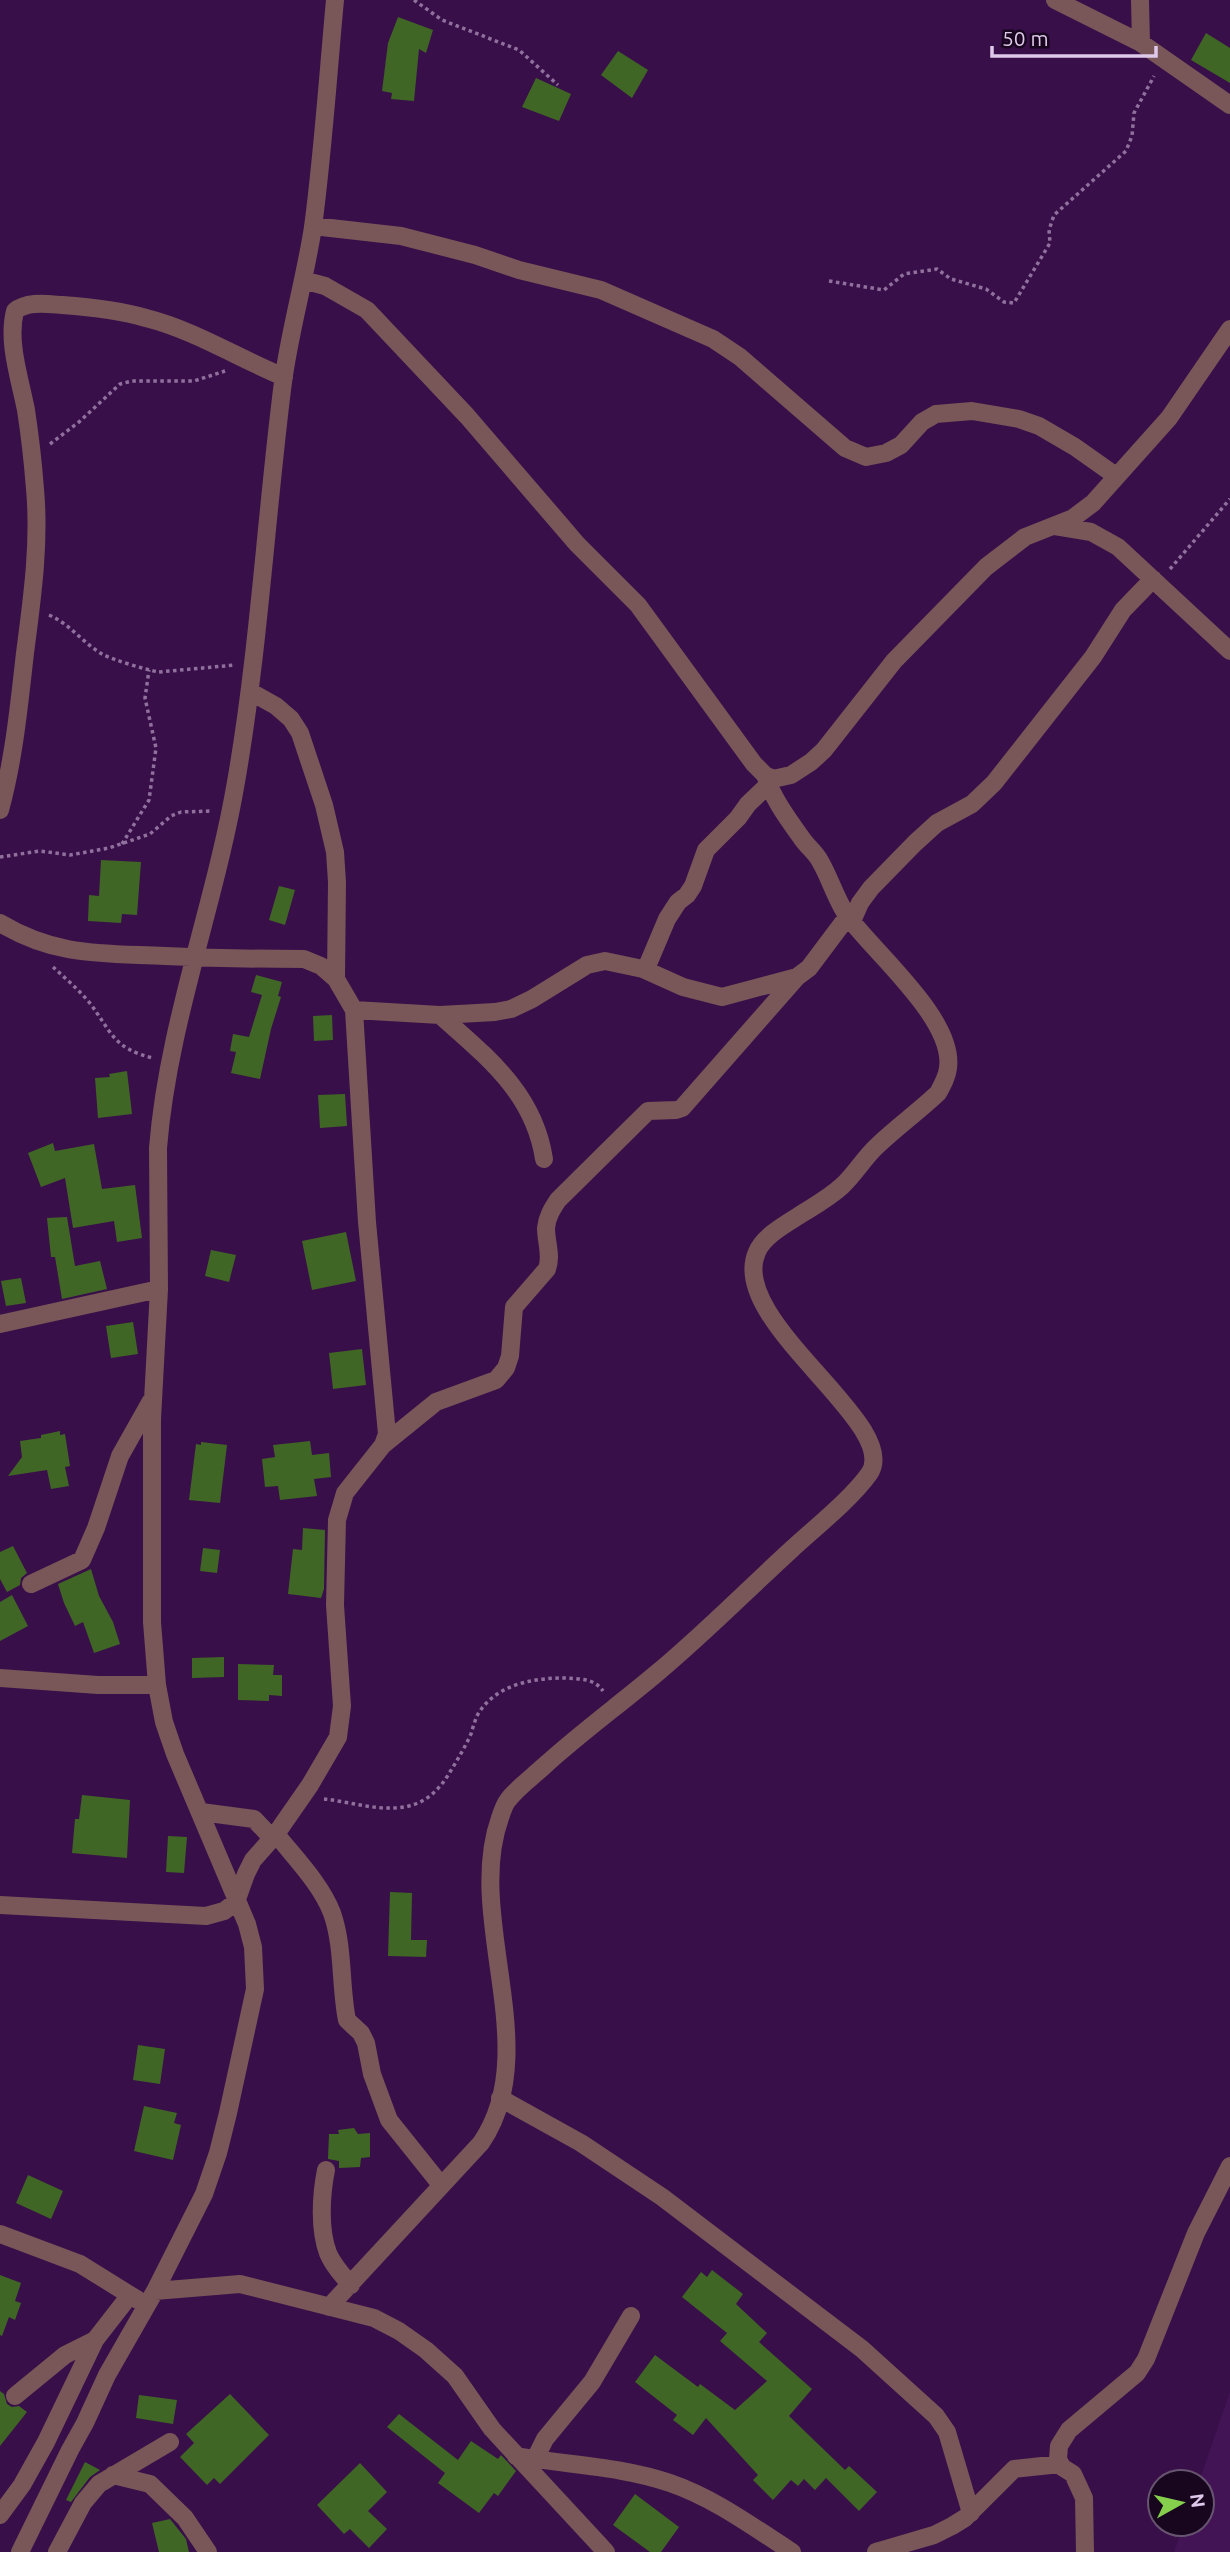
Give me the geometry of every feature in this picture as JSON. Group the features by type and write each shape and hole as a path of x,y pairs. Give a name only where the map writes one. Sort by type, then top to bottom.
{"street":[{"path":"23,2551 107,2375 151,2299 204,2194 218,2152 251,2016 256,1970 247,1924 175,1754 164,1722 157,1685 152,1622 153,1398 159,1289 158,1147 183,1000 211,901 231,812 251,692 268,508 284,377 313,226 335,0"},
{"path":"1055,0 1141,43 1230,105"},
{"path":"1140,0 1141,43"},
{"path":"313,226 401,236 601,290 713,339 740,357 845,447 866,457 886,453 901,445 922,422 936,414 972,411 1019,419 1047,429 1116,476"},
{"path":"303,280 325,286 367,310 467,416 578,544 638,605 766,780 783,811 820,860 829,884 850,918 932,1016 947,1051 949,1065 939,1093 869,1154 841,1187 768,1237 757,1249 754,1259 754,1281 760,1300 818,1376 866,1432 875,1456 871,1471 825,1518 659,1672 574,1739 507,1801 499,1820 489,1873 505,2039 505,2071 490,2129 481,2143 329,2307"},
{"path":"0,303 20,307 50,304 90,307 147,318 194,335 284,377"},
{"path":"0,810 18,716 32,610 37,509 32,454 12,321 15,311 20,307"},
{"path":"643,969 648,964 675,907 690,891 706,850 738,818 766,780 791,775 824,750 894,661 986,567 1015,544 1085,510 1169,418 1230,329"},
{"path":"1052,526 1090,532 1118,547 1230,651"},
{"path":"0,1905 206,1916 224,1911 236,1902 253,1860 302,1797 340,1730 342,1706 335,1605 336,1543 339,1511 352,1481 383,1445 436,1402 496,1380 506,1368 509,1356 514,1307 547,1269 549,1263 546,1226 549,1214 558,1200 648,1111 676,1111 682,1108 797,977 809,968 871,888 937,823 972,804 994,783 1093,657 1124,610 1155,581"},
{"path":"251,692 276,706 291,719 300,733 324,805 335,852 336,979"},
{"path":"0,923 44,945 88,954 304,959 321,966 336,979 354,1010 367,1222 387,1434 383,1445"},
{"path":"354,1010 440,1015 511,1009 598,961 643,969 683,987 722,997 797,977"},
{"path":"440,1015 512,1085 526,1104 541,1139 544,1159"},
{"path":"0,1324 159,1289"},
{"path":"31,1584 82,1560 96,1528 120,1456 153,1398"},
{"path":"0,1678 98,1685 157,1685"},
{"path":"201,1812 254,1819 274,1836 320,1892 332,1913 336,1930 347,2020 361,2033 366,2043 372,2074 389,2120 441,2185"},
{"path":"500,2098 581,2143 662,2197 862,2349 936,2416 947,2432 971,2513"},
{"path":"1085,2552 1084,2498 1073,2474 1060,2464 1059,2446 1069,2430 1138,2373 1196,2233 1230,2166"},
{"path":"326,2170 323,2223 328,2251 335,2266 351,2285"},
{"path":"0,2234 79,2264 130,2295 151,2299 185,2287 240,2284 374,2318 399,2331 426,2350 455,2376 474,2406 516,2456 606,2552"},
{"path":"0,2515 22,2485 46,2442 95,2340 130,2295"},
{"path":"535,2459 545,2440 592,2382 631,2316"},
{"path":"15,2396 65,2356 95,2340"},
{"path":"57,2552 83,2503 99,2484 170,2442"},
{"path":"516,2456 670,2483 725,2510 792,2552"},
{"path":"876,2552 934,2535 952,2526 971,2513 1014,2469 1060,2464"},
{"path":"113,2475 150,2484 185,2518 208,2552"},
{"path":"761,2532 768,2552"}],"path":[{"path":"414,0 442,20 519,50 558,85"},
{"path":"829,281 884,290 904,274 937,269 951,279 975,284 1012,304 1029,281 1049,243 1049,230 1054,215 1126,151 1130,144 1134,113 1163,58"},
{"path":"32,454 59,439 120,384 132,381 194,381 250,363"},
{"path":"1155,581 1230,499"},
{"path":"32,610 52,615 102,654 149,670 159,672 255,665"},
{"path":"122,844 149,800 156,748 145,698 149,670"},
{"path":"0,857 40,851 70,855 122,844 150,834 171,816 181,812 231,812"},
{"path":"46,962 88,1000 115,1041 128,1050 171,1065"},
{"path":"302,1797 364,1806 400,1807 419,1803 433,1794 447,1777 461,1755 479,1713 507,1689 524,1682 540,1678 589,1680 598,1684 614,1708"}],"shaded area":[{"path":"1230,2392 1230,2552 1174,2552 1179,2538 1216,2538 1216,2468 1204,2468"}],"building":[{"path":"398,17 433,30 426,53 419,49 414,101 391,99 392,93 382,91 388,43"},
{"path":"1206,33 1230,48 1230,83 1191,60"},
{"path":"618,51 648,70 632,98 601,75"},
{"path":"536,78 571,94 559,121 522,107"},
{"path":"101,860 141,862 137,915 122,914 121,923 88,921 89,895 99,896"},
{"path":"279,886 295,890 285,925 269,920"},
{"path":"256,975 282,982 278,996 281,997 260,1079 231,1073 236,1052 230,1051 233,1034 249,1037 262,995 251,992"},
{"path":"332,1015 333,1040 314,1041 313,1016"},
{"path":"127,1071 132,1114 98,1118 95,1078 110,1077 109,1074"},
{"path":"345,1094 347,1126 320,1128 318,1095"},
{"path":"53,1143 55,1151 94,1144 102,1189 135,1185 142,1238 117,1242 114,1221 73,1228 65,1178 41,1187 28,1153"},
{"path":"67,1217 75,1266 100,1261 107,1289 62,1299 55,1257 51,1257 47,1218"},
{"path":"346,1232 356,1281 312,1290 302,1241"},
{"path":"211,1250 236,1255 229,1282 205,1276"},
{"path":"21,1278 26,1303 6,1306 1,1281"},
{"path":"133,1322 138,1354 111,1358 106,1326"},
{"path":"362,1349 366,1385 333,1389 329,1353"},
{"path":"60,1431 60,1435 65,1434 70,1466 65,1467 69,1486 51,1489 47,1470 8,1476 22,1457 20,1441 41,1438 41,1435"},
{"path":"310,1441 312,1455 329,1453 331,1477 314,1479 317,1496 280,1500 278,1486 265,1487 262,1459 275,1457 273,1445"},
{"path":"201,1442 227,1445 220,1503 189,1500 196,1444 201,1445"},
{"path":"303,1528 325,1530 324,1589 321,1598 288,1594 293,1549 302,1550"},
{"path":"13,1546 27,1573 21,1578 20,1585 7,1592 0,1579 0,1552"},
{"path":"203,1548 220,1550 217,1573 200,1571"},
{"path":"91,1569 99,1596 113,1622 120,1644 94,1653 83,1622 75,1626 58,1584"},
{"path":"12,1595 28,1626 0,1641 0,1602"},
{"path":"224,1657 224,1677 192,1678 192,1658"},
{"path":"238,1664 274,1665 273,1675 282,1675 282,1696 269,1695 269,1701 238,1700"},
{"path":"82,1795 130,1800 127,1858 72,1853 75,1819 79,1819"},
{"path":"168,1836 187,1837 184,1873 166,1872"},
{"path":"390,1892 412,1893 411,1940 427,1940 426,1957 388,1956"},
{"path":"138,2045 165,2049 160,2084 133,2080"},
{"path":"144,2106 177,2113 174,2123 181,2125 173,2160 134,2151"},
{"path":"354,2128 358,2134 370,2133 370,2157 361,2158 360,2167 339,2168 339,2161 328,2159 329,2134 339,2134 338,2130"},
{"path":"28,2175 63,2191 51,2219 16,2203"},
{"path":"712,2270 743,2294 736,2304 767,2333 759,2342 812,2389 789,2416 845,2470 849,2466 877,2492 859,2511 826,2478 815,2490 804,2479 798,2486 791,2480 773,2500 753,2480 758,2475 706,2418 693,2435 673,2420 677,2415 635,2382 655,2355 735,2410 767,2381 720,2341 727,2333 682,2297 701,2272 707,2277"},
{"path":"0,2275 21,2283 15,2301 21,2303 15,2320 9,2317 2,2336 0,2335"},
{"path":"0,2391 7,2404 12,2407 19,2406 27,2412 0,2446"},
{"path":"230,2394 269,2435 220,2484 214,2478 207,2485 180,2457 194,2443 186,2434"},
{"path":"139,2395 177,2400 173,2424 136,2418"},
{"path":"399,2414 458,2460 471,2441 498,2459 501,2455 516,2471 498,2496 494,2493 479,2513 438,2483 445,2473 387,2427"},
{"path":"85,2462 100,2470 90,2477 71,2502 66,2500"},
{"path":"360,2463 387,2492 368,2511 387,2529 369,2548 350,2529 344,2534 317,2505"},
{"path":"635,2494 679,2527 661,2552 650,2552 613,2525"},
{"path":"170,2519 186,2539 189,2552 159,2552 152,2523"}]}
